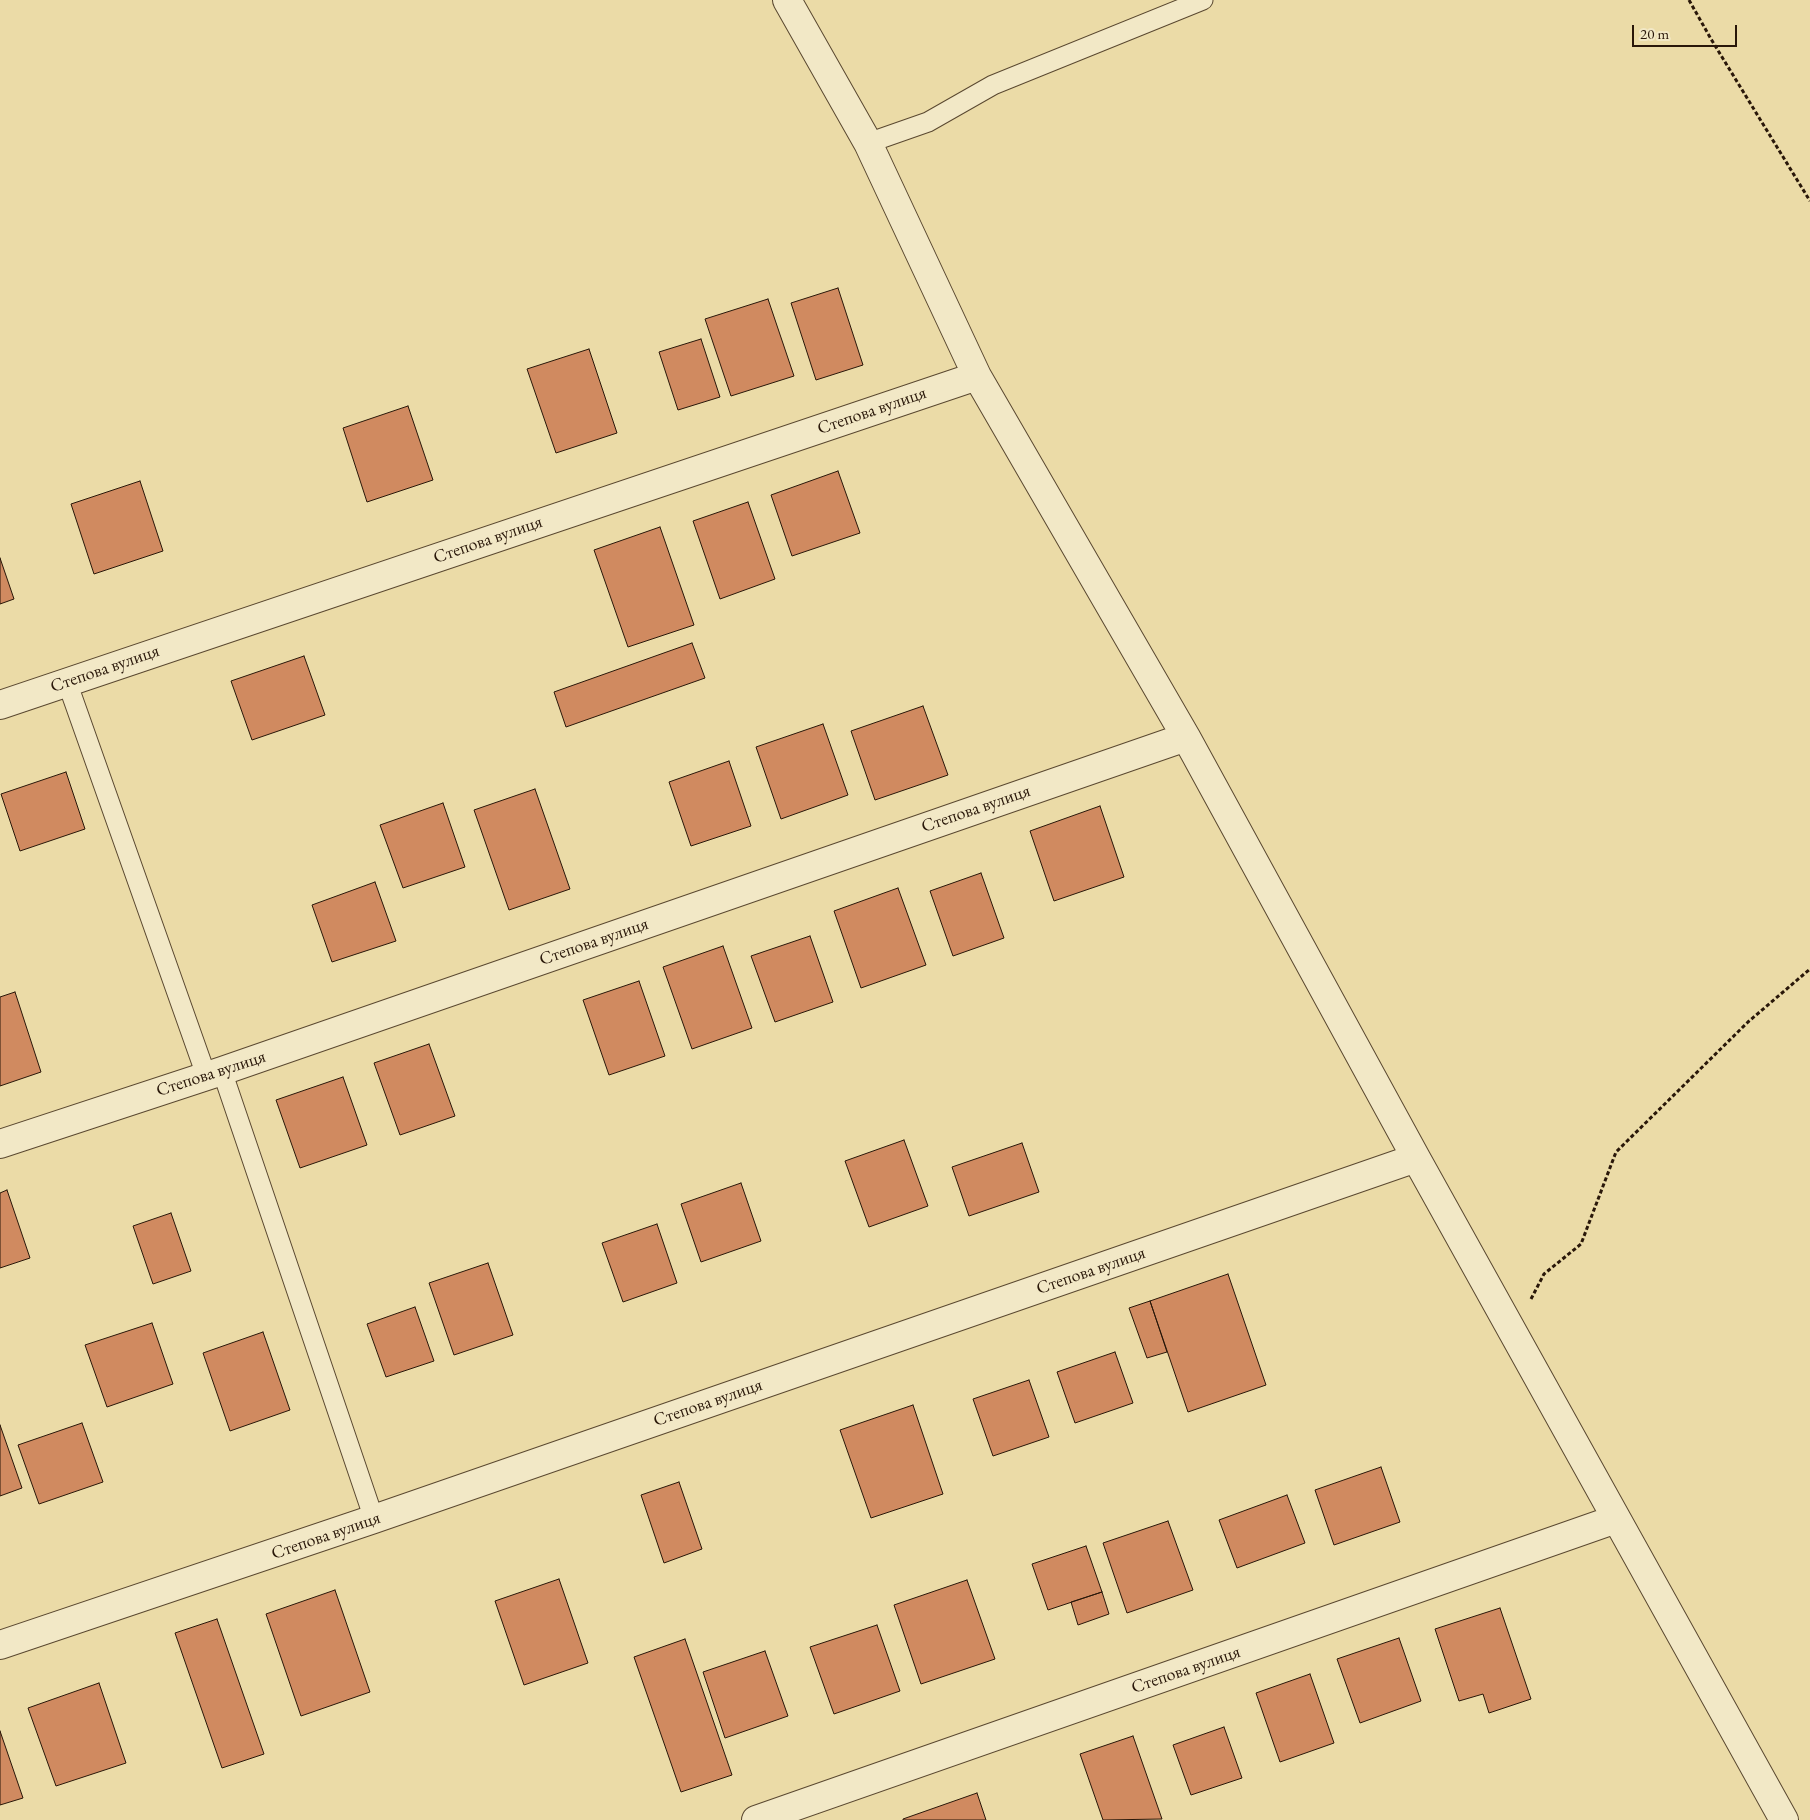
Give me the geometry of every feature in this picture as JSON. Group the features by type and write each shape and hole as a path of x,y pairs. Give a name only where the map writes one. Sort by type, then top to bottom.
{"street":[{"path":"787,0 868,143 977,376 1186,737 1512,1332 1784,1820"},
{"name":"Степова вулиця","path":"0,705 977,376"},
{"name":"Степова вулиця","path":"0,1144 214,1073 1186,737"},
{"name":"Степова вулиця","path":"0,1645 374,1519 1416,1158"},
{"name":"Степова вулиця","path":"756,1820 1616,1519"}],"lane":[{"path":"868,143 928,122 993,85 1203,0"},
{"path":"67,682 214,1073 374,1519"}],"path":[{"path":"1689,0 1810,201"},
{"path":"1512,1332 1544,1274 1581,1244 1616,1152 1748,1022 1810,969"}],"building":[{"path":"838,288 863,365 816,380 791,303"},
{"path":"768,299 794,376 731,396 705,319"},
{"path":"701,339 720,397 678,410 659,352"},
{"path":"589,349 617,433 556,453 527,369"},
{"path":"408,406 433,480 367,502 343,428"},
{"path":"838,471 860,533 792,556 771,495"},
{"path":"140,481 163,551 94,574 71,504"},
{"path":"748,502 775,579 720,599 693,521"},
{"path":"660,527 694,625 628,647 594,550"},
{"path":"0,558 14,599 0,604"},
{"path":"692,643 705,678 566,727 554,692"},
{"path":"304,656 325,715 252,740 231,681"},
{"path":"923,706 948,775 875,800 851,731"},
{"path":"823,724 848,795 781,819 756,747"},
{"path":"729,761 751,826 691,846 669,782"},
{"path":"66,772 85,829 20,851 1,794"},
{"path":"535,789 570,889 509,910 474,810"},
{"path":"443,803 465,867 403,888 380,825"},
{"path":"1100,806 1124,877 1054,901 1030,831"},
{"path":"981,873 1004,938 953,956 930,891"},
{"path":"375,882 396,941 332,962 312,905"},
{"path":"898,888 926,965 861,988 834,911"},
{"path":"810,936 833,1002 775,1022 751,956"},
{"path":"723,946 752,1028 692,1049 663,967"},
{"path":"639,981 665,1056 609,1075 583,1000"},
{"path":"15,992 41,1072 0,1086 0,997"},
{"path":"429,1044 455,1116 400,1135 374,1063"},
{"path":"343,1077 367,1145 300,1168 276,1100"},
{"path":"904,1140 928,1206 869,1227 845,1161"},
{"path":"1022,1143 1039,1192 969,1216 952,1167"},
{"path":"741,1183 761,1241 701,1262 681,1204"},
{"path":"7,1190 30,1258 0,1268 0,1193"},
{"path":"171,1213 191,1271 153,1284 133,1226"},
{"path":"657,1224 677,1283 623,1302 602,1243"},
{"path":"488,1263 513,1335 454,1355 429,1283"},
{"path":"1228,1274 1266,1385 1188,1412 1150,1301"},
{"path":"1150,1301 1167,1352 1147,1358 1129,1308"},
{"path":"415,1307 434,1361 386,1377 367,1324"},
{"path":"152,1323 173,1384 107,1407 85,1345"},
{"path":"263,1332 290,1410 230,1431 203,1353"},
{"path":"1115,1352 1133,1403 1075,1423 1057,1372"},
{"path":"1029,1380 1049,1437 993,1456 973,1399"},
{"path":"913,1405 943,1494 871,1518 840,1430"},
{"path":"82,1423 103,1482 39,1504 18,1445"},
{"path":"0,1425 22,1488 0,1496"},
{"path":"1381,1467 1400,1522 1334,1545 1315,1490"},
{"path":"679,1482 702,1549 664,1563 641,1495"},
{"path":"1287,1495 1305,1543 1237,1568 1219,1520"},
{"path":"1168,1521 1193,1590 1127,1613 1103,1543"},
{"path":"1086,1546 1102,1592 1048,1610 1032,1564"},
{"path":"559,1579 588,1663 524,1685 495,1601"},
{"path":"967,1580 995,1659 921,1684 894,1605"},
{"path":"335,1590 370,1692 301,1716 266,1614"},
{"path":"1102,1592 1109,1614 1078,1625 1071,1602"},
{"path":"1500,1608 1531,1699 1489,1713 1483,1694 1459,1701 1435,1629"},
{"path":"217,1619 264,1754 222,1768 175,1633"},
{"path":"877,1625 900,1691 834,1714 810,1647"},
{"path":"1399,1638 1421,1701 1360,1723 1337,1659"},
{"path":"685,1639 732,1775 681,1792 634,1657"},
{"path":"765,1651 788,1716 725,1738 703,1672"},
{"path":"1310,1674 1334,1743 1280,1762 1256,1693"},
{"path":"99,1683 126,1763 56,1786 28,1708"},
{"path":"1224,1727 1242,1778 1191,1795 1173,1745"},
{"path":"0,1731 23,1798 0,1805"},
{"path":"1133,1736 1162,1819 1103,1820 1080,1754"},
{"path":"977,1793 986,1820 903,1820 903,1819"}]}
